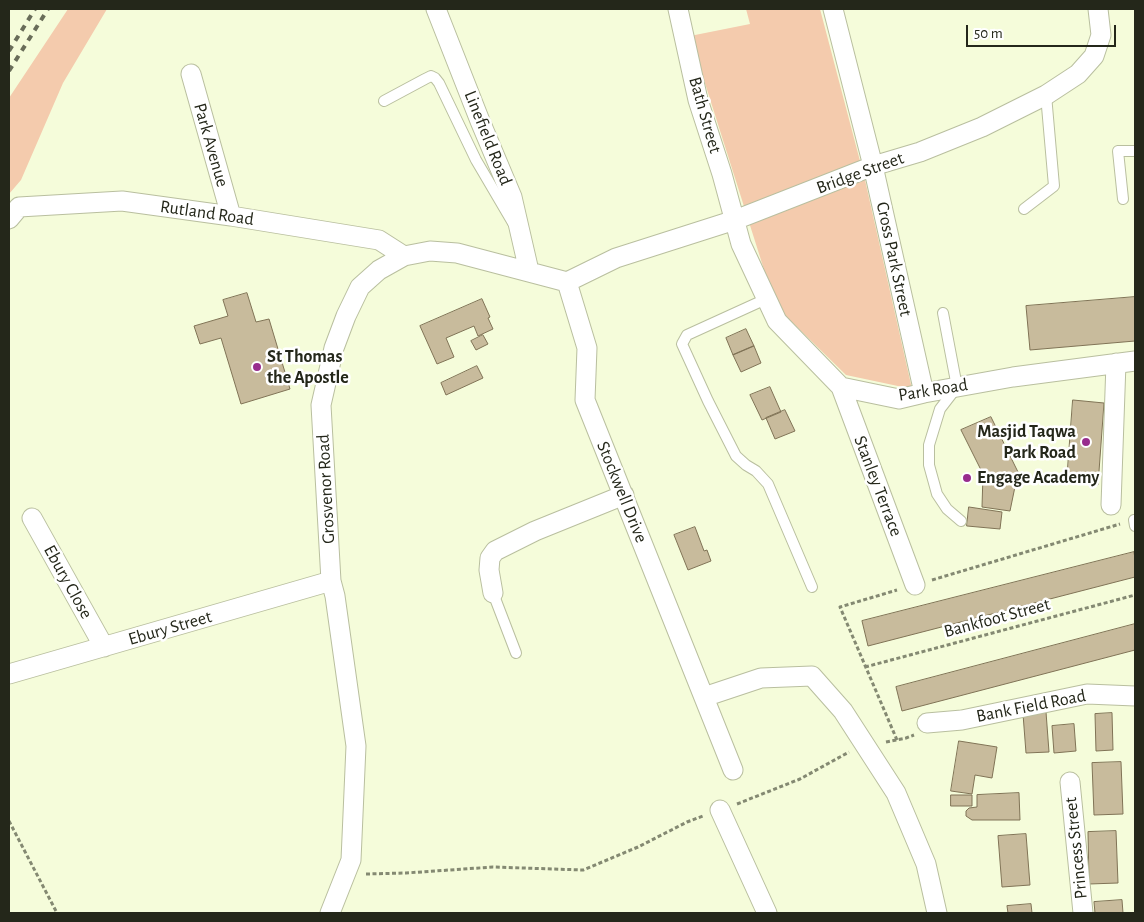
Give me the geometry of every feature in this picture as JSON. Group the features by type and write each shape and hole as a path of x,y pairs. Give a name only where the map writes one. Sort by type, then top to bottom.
{"street":[{"name":"Linefield Road","path":"436,9 512,197 529,272"},
{"name":"Bath Street","path":"678,9 698,100 735,220"},
{"name":"Cross Park Street","path":"834,9 873,166 924,393"},
{"name":"Bridge Street","path":"568,282 616,258 735,220 873,166 920,152 982,127 1046,95 1078,74 1094,56 1101,35 1098,9"},
{"name":"Park Avenue","path":"191,74 231,216"},
{"name":"Rutland Road","path":"9,219 19,207 122,201 231,216 379,240 404,256"},
{"path":"735,220 741,244 777,322 841,387"},
{"name":"Grosvenor Road","path":"330,913 351,860 356,746 335,596 331,581 321,405 334,348 346,316 360,287 379,270 404,256 430,251 457,253 568,282"},
{"name":"Stockwell Drive","path":"568,282 586,348 585,400 734,770"},
{"name":"Park Road","path":"841,387 899,399 1013,377 1135,360"},
{"path":"1111,505 1116,363"},
{"name":"Stanley Terrace","path":"841,387 915,585"},
{"path":"493,593 489,570 490,558 495,550 624,495"},
{"name":"Ebury Close","path":"32,518 104,647"},
{"name":"Ebury Street","path":"9,674 331,581"},
{"path":"704,697 761,678 812,676 843,711 896,793 926,864 937,913"},
{"name":"Bank Field Road","path":"927,723 962,720 1087,694 1135,696"},
{"name":"Princess Street","path":"1070,782 1083,913"},
{"path":"720,810 767,913"}],"lane":[{"path":"384,101 431,76 435,78 439,82 476,160 521,237"},
{"path":"1024,209 1054,186 1046,95"},
{"path":"1123,199 1118,151 1135,151"},
{"path":"766,299 688,335 682,344 736,456 756,471 768,484 812,587"},
{"path":"943,313 957,387 940,409 929,445 929,465 937,494 942,503 961,521"},
{"path":"493,593 516,654"}],"path":[{"path":"897,740 840,607 1134,523"},
{"name":"Bankfoot Street","path":"865,667 1135,595"},
{"path":"345,875 493,867 583,870 638,847 687,822 800,779 855,749 906,738"},
{"path":"9,821 57,913"}],"shaded area":[{"path":"68,9 107,9 63,83 21,180 9,194 9,98"},
{"path":"746,9 820,9 865,180 912,389 846,375 788,318 780,320 690,36 750,24"}],"building":[{"name":"St Thomas the Apostle","path":"247,293 256,322 269,319 290,389 241,404 221,338 200,344 194,326 228,316 223,300"},
{"path":"1135,297 1135,341 1030,350 1026,306"},
{"path":"482,299 493,329 478,336 474,326 446,338 454,357 437,364 420,326"},
{"path":"746,329 754,346 733,355 726,338"},
{"path":"483,335 488,344 476,350 471,341"},
{"path":"754,346 761,363 741,372 733,355"},
{"path":"477,366 483,378 446,395 441,383"},
{"path":"770,387 781,412 762,420 750,395"},
{"name":"Masjid Taqwa Park Road","path":"1073,400 1104,403 1098,485 1067,481"},
{"path":"785,410 795,431 775,439 766,418"},
{"path":"991,417 1018,472 1010,511 982,507 983,474 961,430"},
{"path":"969,507 1002,512 1000,529 967,526"},
{"path":"695,527 704,551 707,550 711,561 688,570 674,535"},
{"path":"1134,552 1135,577 868,646 862,621"},
{"path":"1135,624 1135,650 902,711 896,687"},
{"path":"1046,712 1049,752 1026,753 1023,714"},
{"path":"1112,713 1113,750 1096,751 1095,714"},
{"path":"1074,724 1076,751 1054,753 1052,726"},
{"path":"959,741 997,747 992,778 975,775 972,794 951,791"},
{"path":"1121,762 1123,814 1094,815 1092,763"},
{"path":"1019,793 1020,820 972,820 966,816 966,811 969,808 977,807 977,795"},
{"path":"951,795 972,795 972,806 951,806"},
{"path":"1116,831 1118,883 1089,884 1088,832"},
{"path":"1026,834 1030,885 1002,887 998,836"},
{"path":"1122,900 1123,913 1095,913 1094,902"},
{"path":"1031,904 1032,913 1008,913 1007,906"}],"railway":[{"path":"9,51 35,9"},
{"path":"9,71 48,9"}],"place":[{"name":"St Thomas the Apostle","path":"257,367"},
{"name":"Masjid Taqwa Park Road","path":"1086,442"},
{"name":"Engage Academy","path":"967,478"}]}
